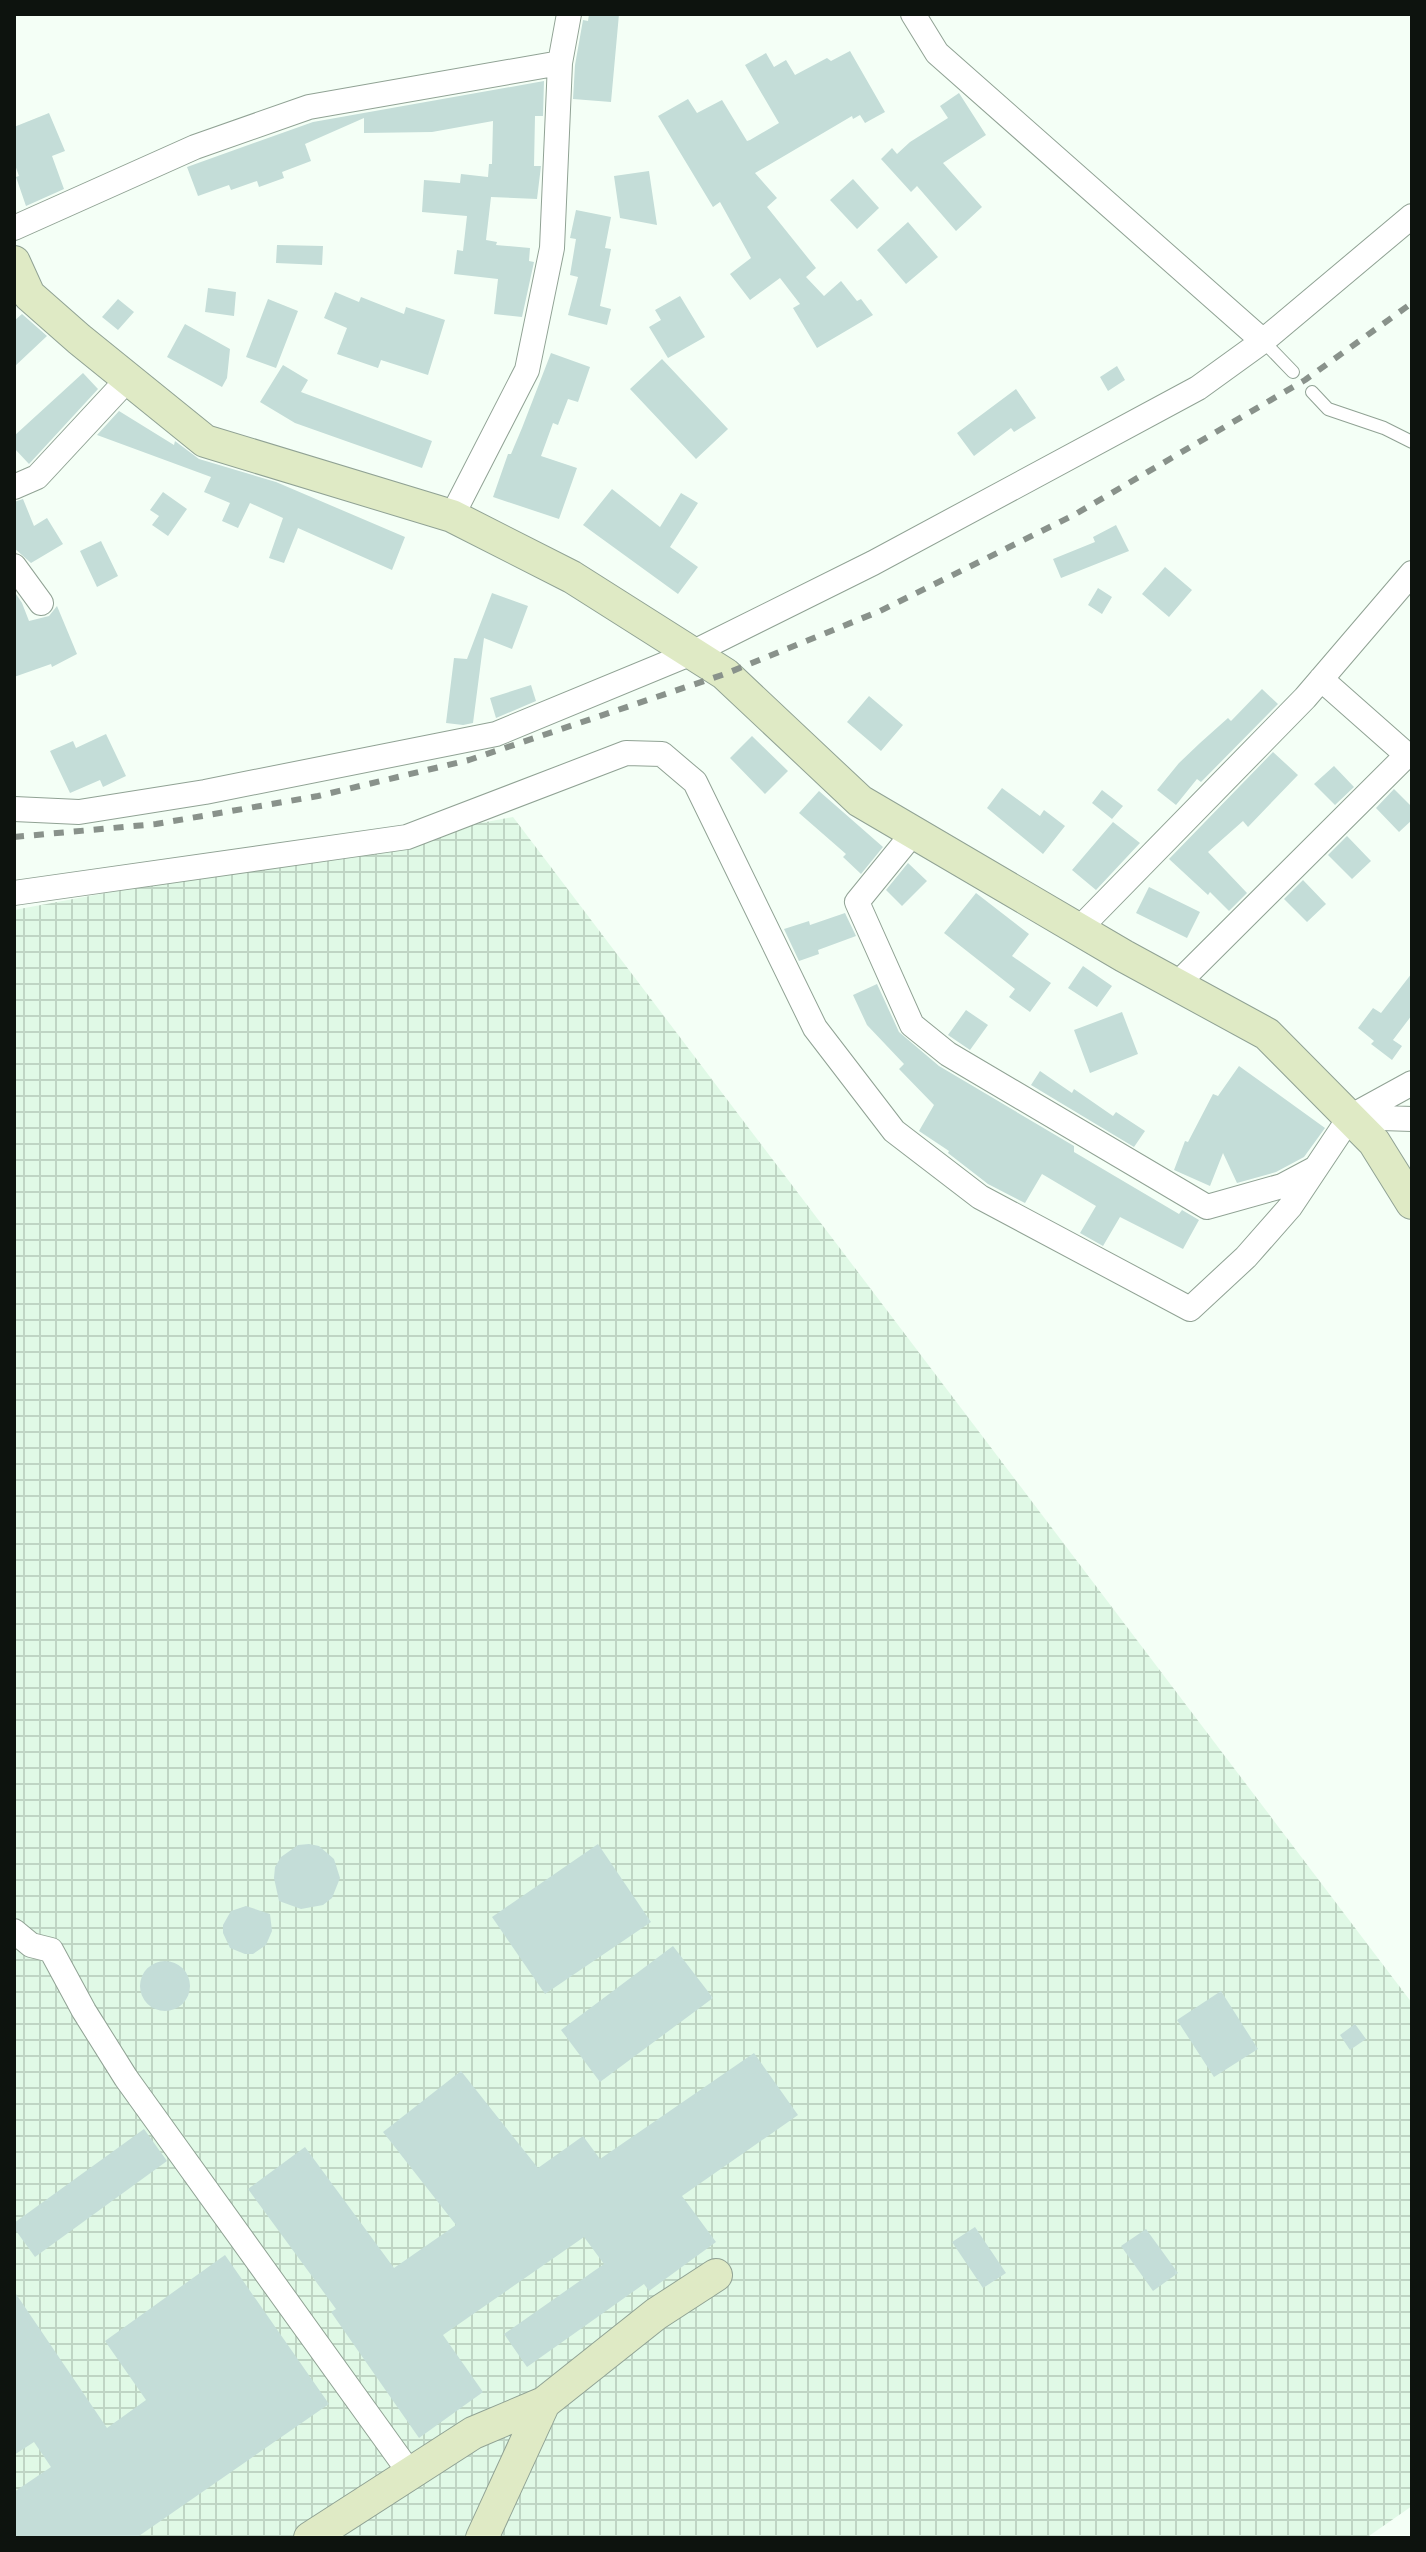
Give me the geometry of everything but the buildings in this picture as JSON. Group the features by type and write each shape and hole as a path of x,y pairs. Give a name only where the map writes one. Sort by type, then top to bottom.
{"street":[{"path":"452,516 527,370 552,248 560,63 569,14"},
{"path":"913,14 937,53 1263,341"},
{"path":"14,228 195,147 309,107 560,63"},
{"path":"14,809 79,812 205,792 496,734 692,653 873,563 1198,388 1263,341 1412,216"},
{"path":"14,262 29,295 205,441 452,516 572,577 725,674 860,801 1267,1034 1374,1142 1412,1203"},
{"path":"14,487 37,477 128,379"},
{"path":"14,566 41,603"},
{"path":"1079,929 1321,679 1412,573"},
{"path":"1177,984 1407,755 1321,679"},
{"path":"14,893 407,837 626,753 662,754 695,782 815,1028 894,1131 980,1197 1190,1309 1246,1257 1290,1207 1350,1117 1412,1083"},
{"path":"914,832 857,902 912,1025 948,1054 1207,1207 1282,1186 1316,1168"},
{"path":"1350,1117 1412,1119"},
{"path":"14,1931 31,1945 51,1950 126,2078 410,2473"},
{"path":"310,2538 473,2433 544,2403 656,2314 716,2275"},
{"path":"482,2538 544,2403"}],"lane":[{"path":"1263,341 1293,372"},
{"path":"1312,392 1328,409 1384,428 1412,442"}],"shaded area":[{"path":"513,817 1412,2003 1412,2506 1366,2538 14,2538 14,910"}],"railway":[{"path":"14,837 156,824 318,796 469,760 725,674 880,611 1074,515 1305,380 1412,303"}]}
